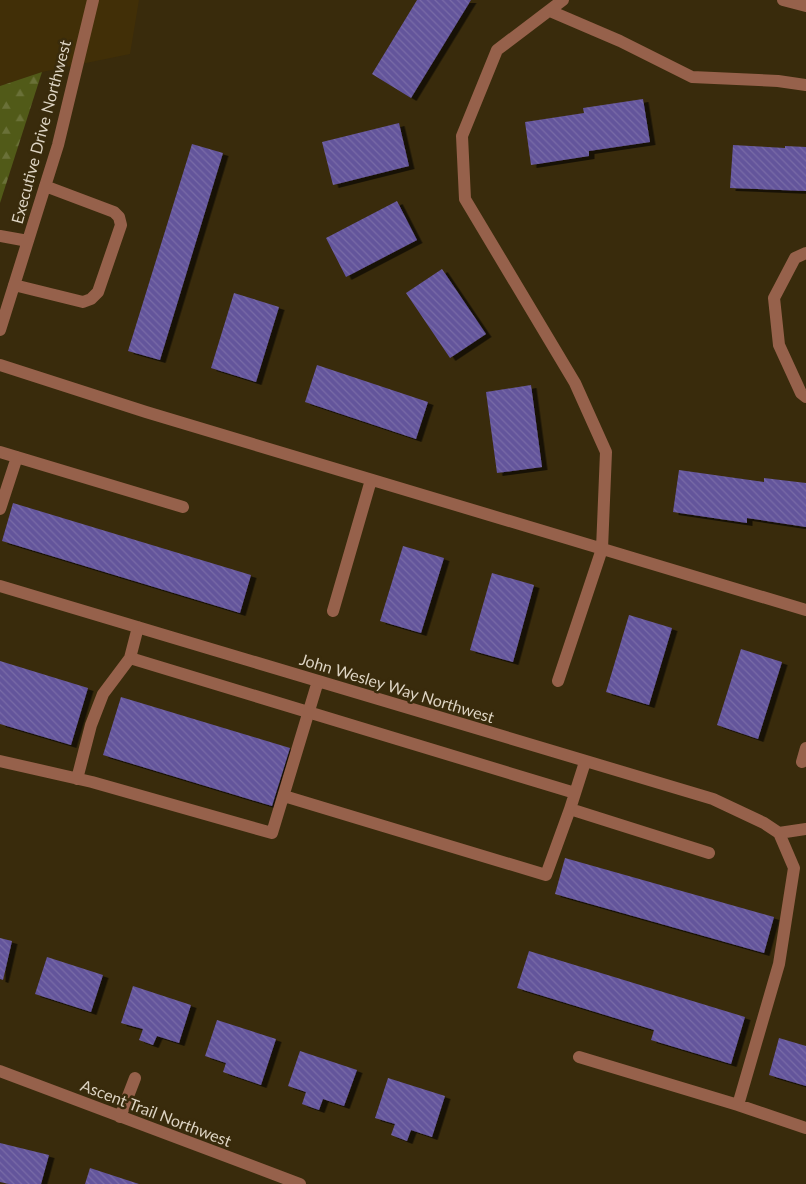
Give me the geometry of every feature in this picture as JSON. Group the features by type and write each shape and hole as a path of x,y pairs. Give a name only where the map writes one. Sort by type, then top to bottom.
{"street":[{"name":"Executive Drive Northwest","path":"0,330 58,145 93,0"},
{"path":"558,681 602,549 606,452 575,383 465,199 462,136 497,50 564,0"},
{"path":"782,0 806,6"},
{"path":"550,11 620,41 692,76 806,84"},
{"path":"14,285 83,302 91,299 98,292 121,225 119,217 114,212 45,186"},
{"path":"0,236 28,242"},
{"path":"806,253 795,258 774,298 778,345 801,393 806,396"},
{"path":"0,365 146,412 806,610"},
{"path":"0,452 182,507"},
{"path":"0,509 17,457"},
{"path":"333,611 371,480"},
{"name":"John Wesley Way Northwest","path":"0,586 713,799 764,823 779,833"},
{"path":"77,779 91,725 102,694 130,658 138,627"},
{"path":"130,658 575,793"},
{"path":"0,761 77,779 272,833 318,681"},
{"path":"802,762 806,748"},
{"path":"284,796 546,874 585,762"},
{"path":"570,809 709,853"},
{"path":"738,1105 779,964 794,868 779,833 806,829"},
{"path":"579,1057 738,1105 806,1128"},
{"name":"Ascent Trail Northwest","path":"0,1071 300,1184"},
{"path":"120,1117 135,1078"}],"shaded area":[{"path":"0,0 139,0 130,54 42,72 0,86"}],"green space":[{"path":"42,72 0,203 0,86"}],"building":[{"path":"417,0 471,0 411,98 372,74"},
{"path":"643,99 650,142 589,151 589,156 531,165 525,122 584,113 583,108"},
{"path":"399,123 409,166 333,185 322,142"},
{"path":"192,144 223,153 160,360 128,351"},
{"path":"733,145 785,148 785,146 806,147 806,191 730,188"},
{"path":"397,201 417,240 346,277 326,238"},
{"path":"442,269 486,334 450,358 406,293"},
{"path":"234,293 279,307 256,382 211,368"},
{"path":"317,365 428,402 416,439 305,402"},
{"path":"531,385 542,467 497,473 486,392"},
{"path":"679,470 764,482 764,478 806,483 806,527 747,518 747,523 673,512"},
{"path":"13,503 251,575 240,613 2,541"},
{"path":"403,546 444,558 421,633 380,621"},
{"path":"492,573 534,585 513,662 470,650"},
{"path":"629,615 672,628 649,705 606,692"},
{"path":"741,649 782,662 758,739 717,725"},
{"path":"0,661 88,688 71,745 0,724"},
{"path":"121,697 290,748 272,806 103,755"},
{"path":"565,858 774,917 764,953 555,894"},
{"path":"0,938 12,941 3,980 0,979"},
{"path":"529,951 745,1017 731,1064 651,1040 654,1030 517,988"},
{"path":"47,957 103,975 91,1012 35,994"},
{"path":"133,986 191,1005 179,1043 157,1036 153,1045 139,1040 143,1029 121,1023"},
{"path":"217,1020 276,1039 261,1085 223,1072 226,1063 205,1056"},
{"path":"779,1038 806,1046 806,1086 769,1075"},
{"path":"300,1051 357,1070 344,1106 323,1099 319,1110 302,1104 306,1092 288,1086"},
{"path":"388,1078 445,1096 432,1137 411,1130 407,1141 391,1135 395,1124 375,1118"},
{"path":"0,1143 49,1155 41,1184 9,1184 0,1182"},
{"path":"90,1168 139,1184 85,1184"}]}
